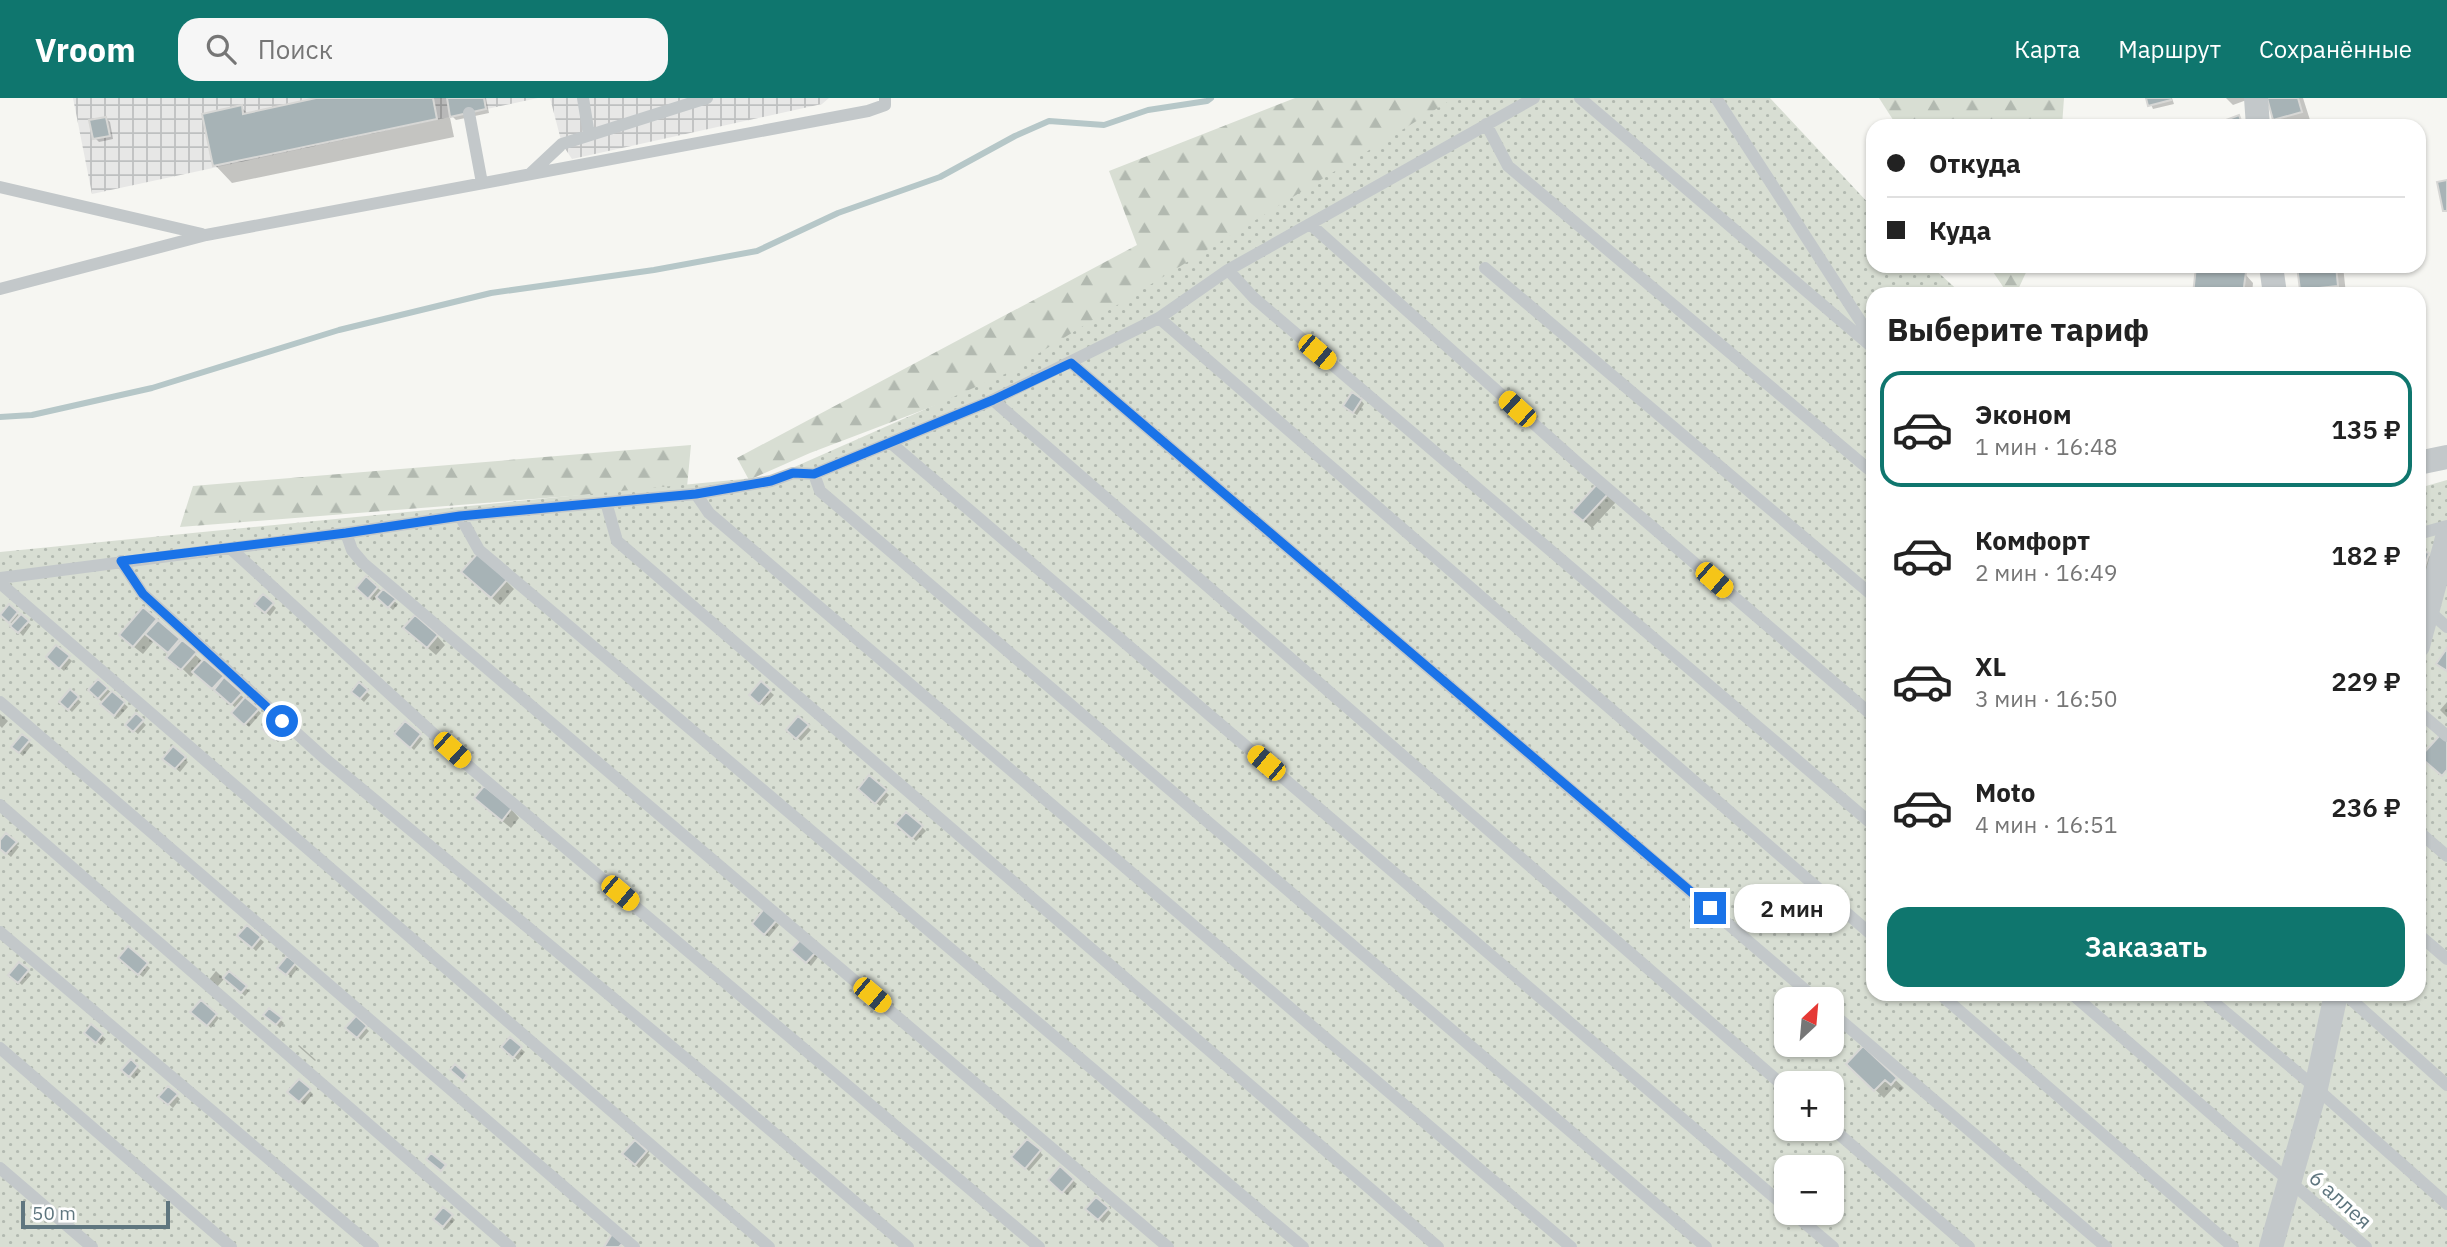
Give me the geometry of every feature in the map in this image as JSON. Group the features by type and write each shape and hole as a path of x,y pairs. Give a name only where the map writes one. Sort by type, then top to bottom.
{"street":[{"path":"2256,98 2258,119"},
{"path":"2426,461 2447,457"},
{"path":"2426,617 2447,538"},
{"path":"2271,1247 2316,1088 2335,1001"}],"lane":[{"path":"583,98 589,135"},
{"path":"530,174 562,144 707,98"},
{"path":"0,289 206,235 530,174 867,105 885,105 885,98"},
{"path":"0,580 121,561 460,516 696,494 771,481 793,473 814,474 993,400 1159,318 1228,270 1534,98"},
{"path":"1580,98 1866,341"},
{"path":"1716,98 1866,330"},
{"path":"469,113 482,183"},
{"path":"1486,124 1508,166 1866,467"},
{"path":"0,187 206,235"},
{"path":"1310,224 1580,465 1866,710"},
{"path":"1485,268 1866,590"},
{"path":"1228,270 1254,298 1866,819"},
{"path":"1159,318 1866,930"},
{"path":"1071,363 1802,987"},
{"path":"993,400 1774,1078"},
{"path":"892,444 1774,1197"},
{"path":"814,474 820,491 1706,1247"},
{"path":"696,494 709,513 1571,1247"},
{"path":"606,502 617,541 1438,1247"},
{"path":"460,516 479,550 1303,1247"},
{"path":"2426,532 2447,526"},
{"path":"346,533 352,550 363,563 1168,1247"},
{"path":"230,548 472,769 1039,1247"},
{"path":"121,561 143,594 323,757 724,1090 908,1247"},
{"path":"0,580 769,1247"},
{"path":"2428,610 2447,627"},
{"path":"0,702 634,1247"},
{"path":"2426,718 2447,736"},
{"path":"0,805 510,1247"},
{"path":"2426,838 2447,856"},
{"path":"0,932 373,1247"},
{"path":"2426,941 2447,959"},
{"path":"1948,1001 2233,1247"},
{"name":"6 аллея","path":"2080,1001 2366,1247"},
{"path":"2212,1001 2447,1204"},
{"path":"2352,1001 2447,1085"},
{"path":"1844,1023 2106,1247"},
{"path":"0,1048 231,1247"},
{"path":"1844,1138 1969,1247"},
{"path":"0,1168 92,1247"},
{"path":"1807,1225 1833,1247"}],"shaded area":[{"path":"73,98 538,98 92,194"},
{"path":"550,98 829,98 822,104 572,159 562,144"}],"green space":[{"path":"1295,98 1523,98 1031,369 810,453 749,480 737,458 1137,245 1109,171"},
{"path":"1454,98 1770,98 1866,201 1866,273 1939,273 1954,287 1866,287 1866,1001 2426,1001 2426,486 2447,480 2447,1247 0,1247 0,552 774,476 1005,374"},
{"path":"1879,98 2064,98 2062,119 1892,119"},
{"path":"1994,273 2026,273 2019,287 2003,287"},
{"path":"691,445 687,487 180,527 193,486"}],"building":[{"path":"316,98 433,98 437,119 213,166 202,114 242,105 243,114"},
{"path":"447,98 484,98 486,109 450,117"},
{"path":"2146,98 2170,98 2171,100 2148,106"},
{"path":"2267,98 2298,98 2302,112 2273,119"},
{"path":"106,117 110,136 93,139 89,120"},
{"path":"2447,180 2447,211 2443,211 2437,182"},
{"path":"2195,273 2246,273 2244,287 2194,287"},
{"path":"2298,273 2337,273 2338,286 2300,287"},
{"path":"1352,392 1362,399 1353,413 1343,406"},
{"path":"1598,483 1609,493 1583,521 1572,512"},
{"path":"478,553 507,580 491,598 461,572"},
{"path":"366,576 378,587 368,599 356,588"},
{"path":"383,589 396,599 388,608 376,597"},
{"path":"263,594 274,603 265,613 254,604"},
{"path":"9,604 18,612 9,623 0,615"},
{"path":"143,607 157,619 133,647 119,635"},
{"path":"21,614 29,621 18,633 10,626"},
{"path":"415,615 438,635 427,648 403,628"},
{"path":"158,620 180,639 168,653 145,634"},
{"path":"182,640 197,652 181,670 166,658"},
{"path":"56,645 70,656 59,669 46,657"},
{"path":"2447,648 2447,671 2436,664"},
{"path":"204,659 224,676 212,689 192,672"},
{"path":"224,677 242,693 231,705 214,690"},
{"path":"98,679 108,688 98,699 88,690"},
{"path":"761,681 771,690 759,704 749,695"},
{"path":"359,682 368,690 360,699 351,692"},
{"path":"70,689 79,697 68,710 59,702"},
{"path":"112,691 125,702 114,716 100,704"},
{"path":"245,697 259,709 244,725 231,713"},
{"path":"136,713 144,720 133,732 125,725"},
{"path":"798,716 809,725 796,739 786,730"},
{"path":"269,720 282,731 274,740 262,729"},
{"path":"405,721 421,734 410,748 394,734"},
{"path":"22,734 30,740 19,753 11,747"},
{"path":"2440,735 2447,741 2447,770 2442,776 2426,762 2426,750"},
{"path":"173,746 186,757 175,769 162,759"},
{"path":"869,775 887,790 875,804 858,789"},
{"path":"484,786 512,808 502,821 474,798"},
{"path":"906,812 923,826 912,839 895,824"},
{"path":"6,833 17,842 6,854 0,849 0,840"},
{"path":"764,909 777,920 764,935 752,924"},
{"path":"247,925 261,937 252,948 237,936"},
{"path":"801,939 816,952 806,963 791,950"},
{"path":"128,946 148,963 138,975 118,958"},
{"path":"287,956 296,963 286,975 277,968"},
{"path":"19,962 29,970 18,983 8,975"},
{"path":"229,971 247,986 241,993 223,978"},
{"path":"201,1000 217,1014 207,1026 190,1012"},
{"path":"269,1008 282,1018 276,1025 263,1015"},
{"path":"356,1016 367,1026 357,1038 345,1028"},
{"path":"91,1024 103,1034 96,1043 84,1033"},
{"path":"510,1037 522,1047 513,1058 501,1047"},
{"path":"1863,1046 1897,1078 1891,1085 1885,1080 1874,1091 1846,1064"},
{"path":"131,1059 138,1066 129,1077 121,1070"},
{"path":"455,1064 467,1075 463,1081 450,1070"},
{"path":"299,1079 311,1089 299,1102 287,1092"},
{"path":"168,1086 178,1094 168,1105 158,1097"},
{"path":"1027,1139 1041,1150 1025,1169 1011,1157"},
{"path":"635,1140 647,1151 635,1165 622,1154"},
{"path":"431,1153 446,1165 441,1171 426,1159"},
{"path":"1060,1166 1074,1179 1062,1193 1048,1180"},
{"path":"1096,1197 1109,1208 1098,1220 1085,1209"},
{"path":"443,1207 453,1215 443,1227 433,1219"},
{"path":"612,1234 623,1243 619,1247 604,1247"}],"waterway":[{"path":"0,417 32,415 152,388 339,330 491,293 654,270 757,251 838,213 940,177 1015,136 1049,121 1104,125 1148,110 1207,101 1211,98"}],"route":[{"path":"282,721 143,594 121,561 460,516 696,494 771,481 793,473 814,474 892,444 1071,363 1710,908"}]}
